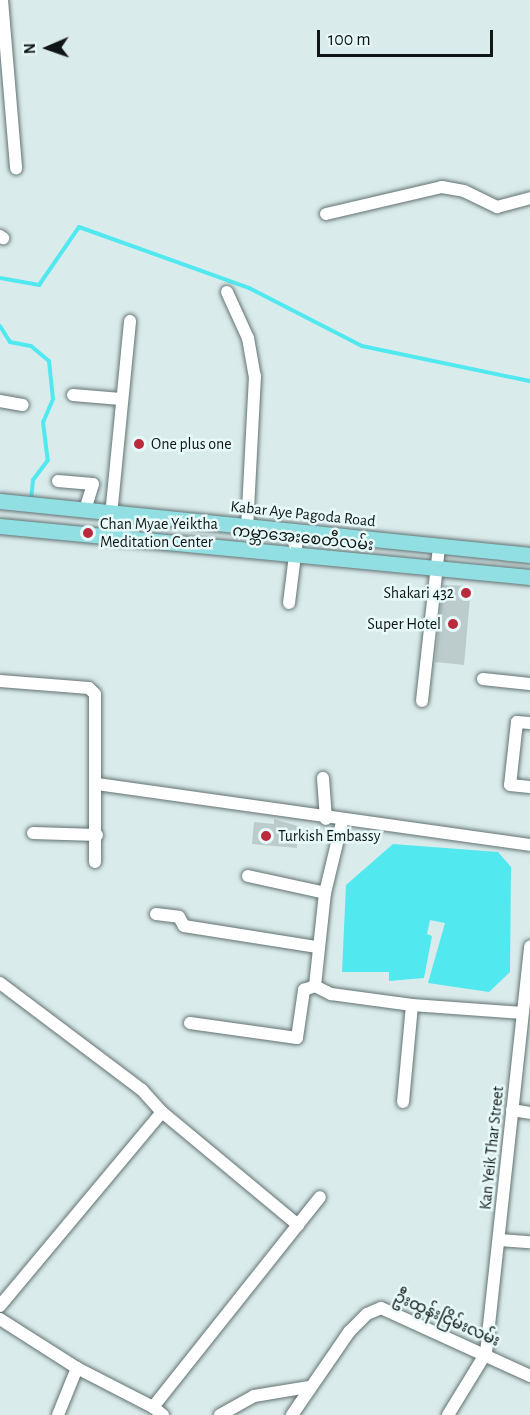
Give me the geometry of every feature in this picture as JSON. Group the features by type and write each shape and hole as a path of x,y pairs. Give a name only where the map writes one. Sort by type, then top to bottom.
{"main road":[{"name":"Kabar Aye Pagoda Road","path":"0,501 530,555"},
{"name":"ကမ္ဘာအေးစေတီလမ်း","path":"0,526 530,577"}],"street":[{"path":"2,0 5,92 16,168"},
{"path":"326,214 442,187 464,191 497,207 530,198"},
{"path":"227,291 248,338 255,376 247,527"},
{"path":"109,536 130,321"},
{"path":"73,395 121,399"},
{"path":"0,401 23,405"},
{"path":"58,481 93,484 85,510"},
{"path":"289,603 298,532"},
{"path":"422,701 439,546"},
{"path":"483,679 530,684"},
{"path":"0,681 89,688 95,694 97,784 95,862"},
{"path":"530,723 517,722 510,785 530,787"},
{"path":"323,778 326,819"},
{"path":"97,784 342,822 530,845"},
{"path":"315,986 317,947 325,893 342,822"},
{"path":"33,833 97,835"},
{"path":"248,876 325,893"},
{"path":"156,914 179,917 184,926 317,947"},
{"name":"Kan Yeik Thar Street","path":"486,1353 512,1110 524,1048 524,1013 530,946"},
{"path":"0,983 142,1090 162,1112 298,1225"},
{"path":"190,1023 297,1038 304,990 315,986 331,994 412,1005 524,1013"},
{"path":"402,1102 412,1005"},
{"path":"512,1110 530,1113"},
{"path":"0,1306 162,1112"},
{"path":"0,1319 77,1368 158,1411 320,1197"},
{"path":"499,1240 530,1242"},
{"name":"ဦးထွန်းငြိမ်းလမ်း","path":"292,1415 309,1387 349,1332 373,1310 388,1309 486,1353 530,1376"},
{"path":"448,1415 486,1353"},
{"path":"58,1415 77,1368"},
{"path":"220,1415 254,1396 309,1387"}],"water":[{"path":"393,844 498,852 511,867 510,972 489,992 428,983 445,923 430,920 427,934 432,936 424,978 389,981 389,972 342,972 346,885"}],"building":[{"name":"Super Hotel","path":"443,585 471,586 464,665 435,662"},
{"path":"274,819 298,826 297,848 252,844 254,822 274,824"}],"waterway":[{"path":"0,278 39,285 79,227 249,288 362,346 530,381"},
{"path":"0,326 10,342 31,346 49,361 53,399 43,422 48,460 33,480 31,498"}],"place":[{"name":"One plus one","path":"139,444"},
{"name":"Chan Myae Yeiktha Meditation Center","path":"88,533"},
{"name":"Shakari 432","path":"466,593"},
{"name":"Super Hotel","path":"453,624"},
{"name":"Turkish Embassy","path":"266,836"}]}
